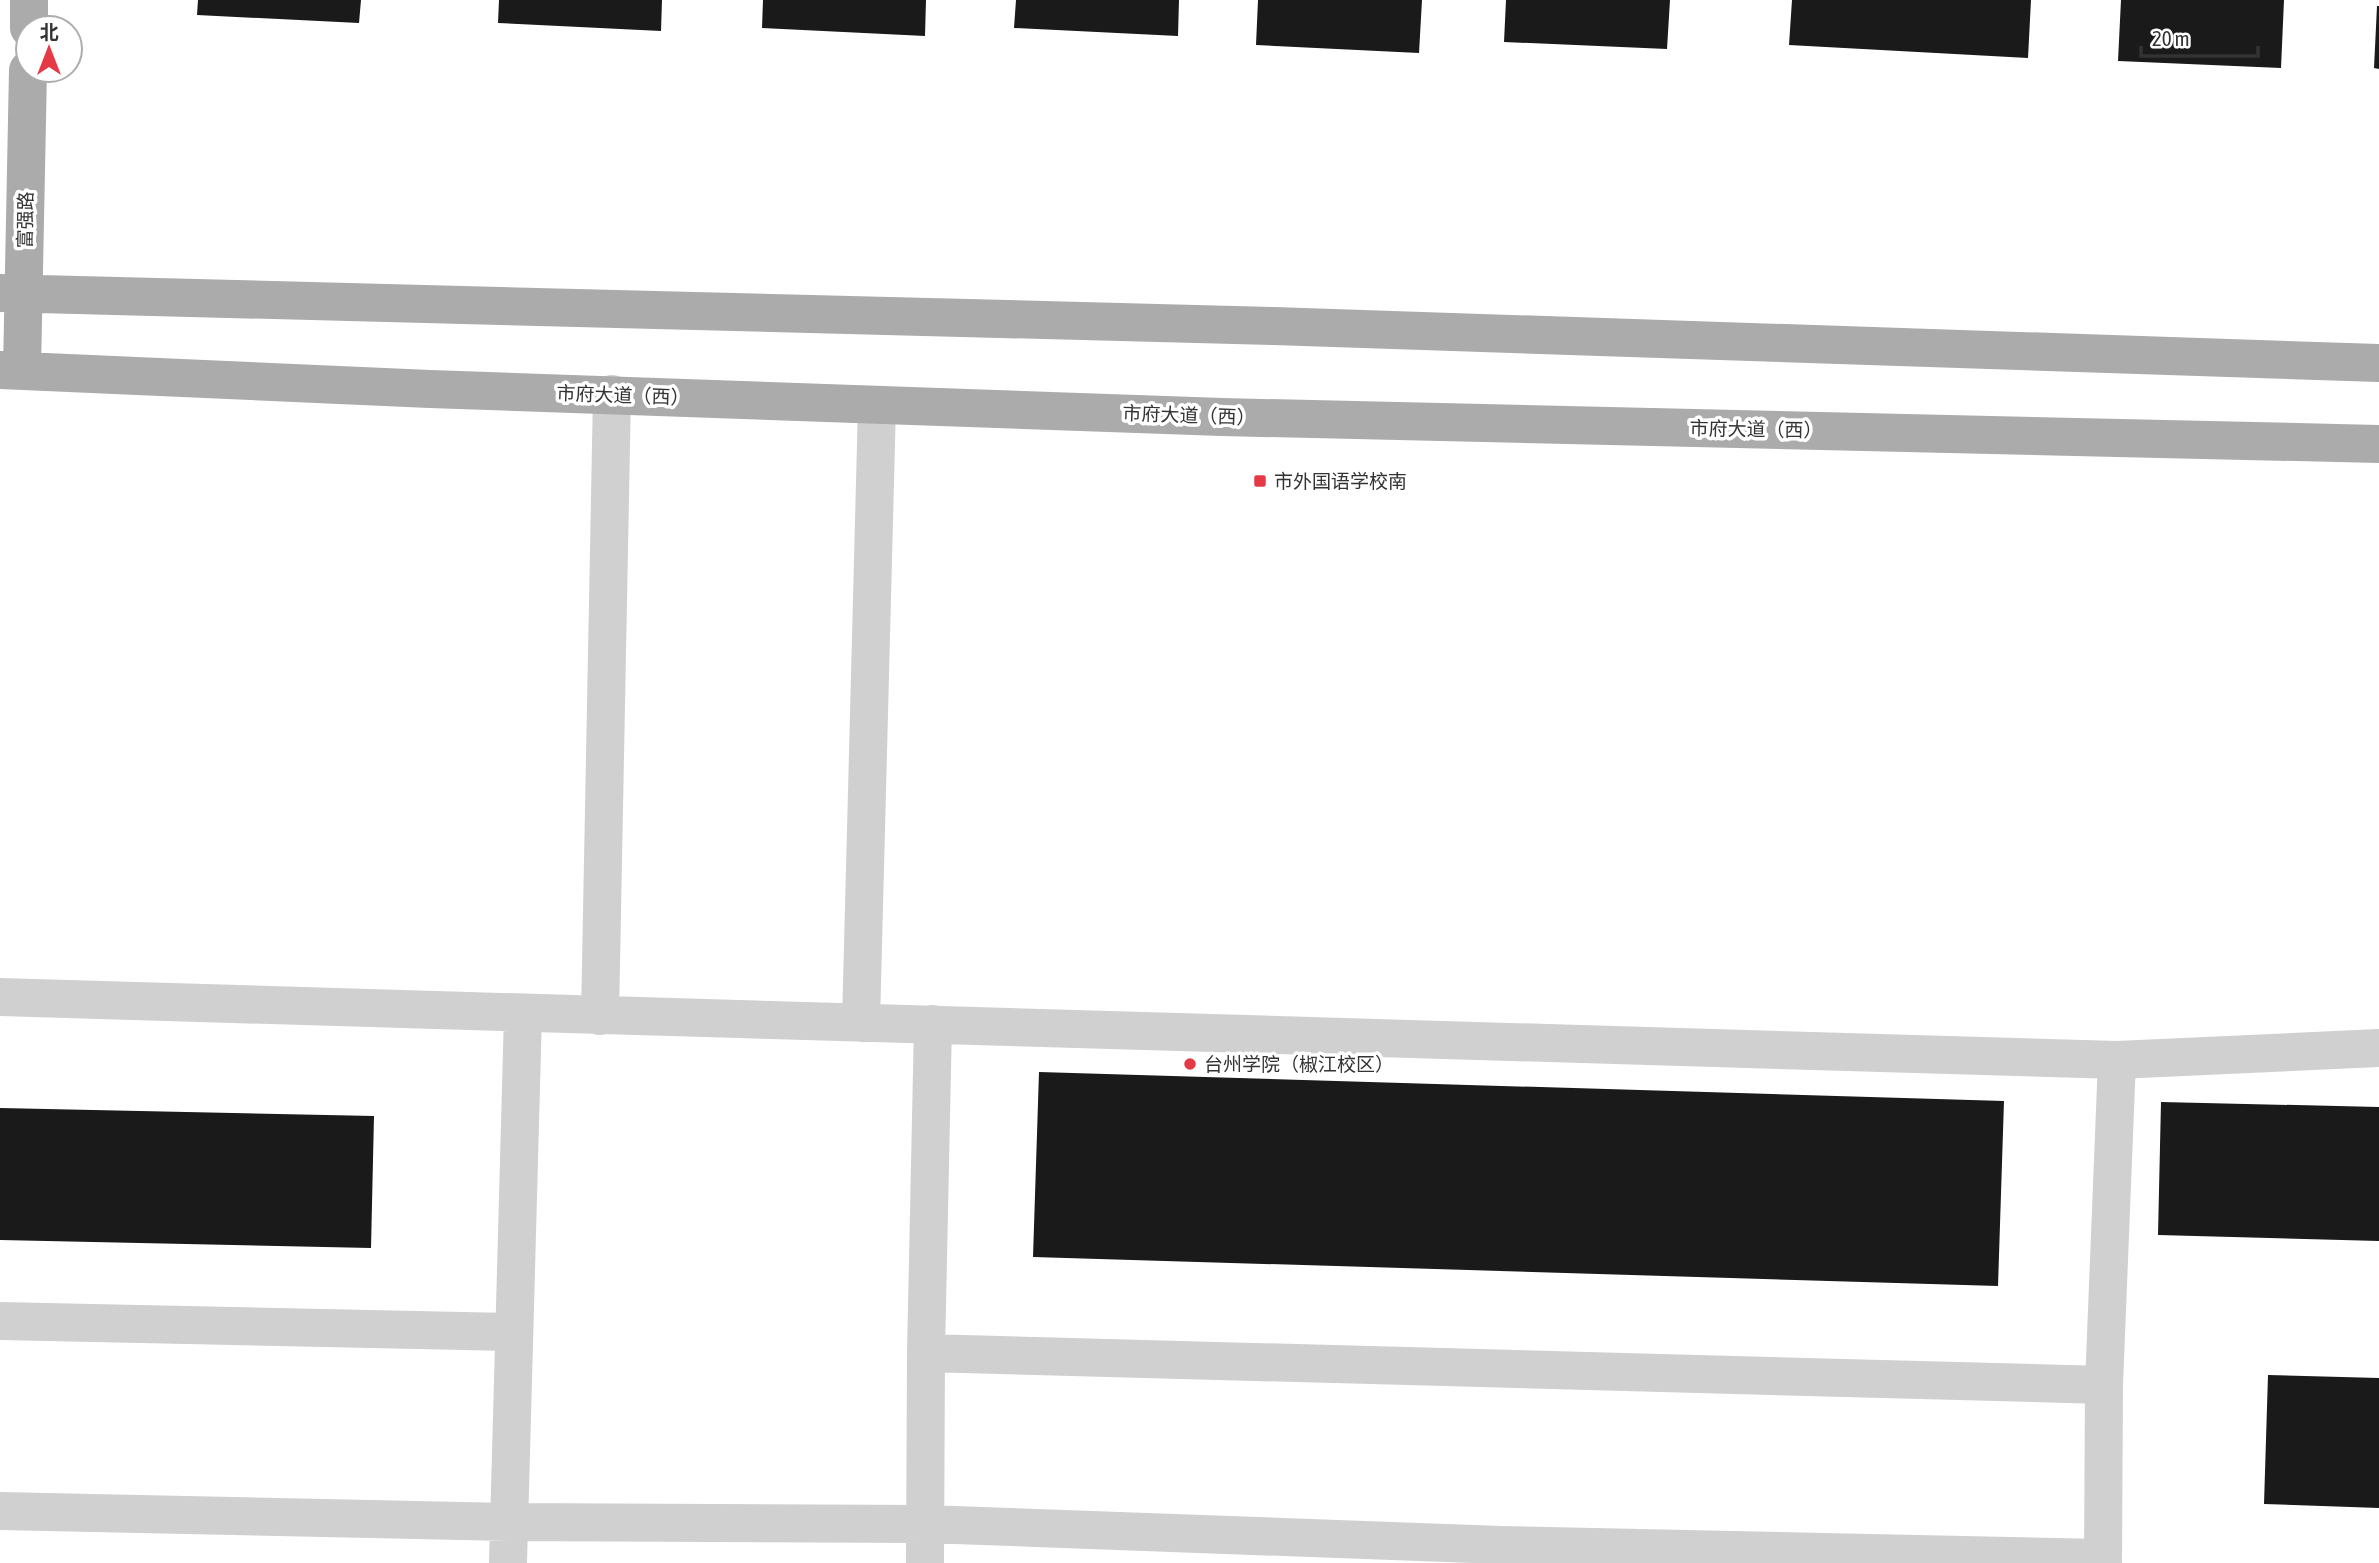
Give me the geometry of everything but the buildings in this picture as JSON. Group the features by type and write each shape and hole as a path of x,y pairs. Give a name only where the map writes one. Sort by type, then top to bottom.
{"main road":[{"name":"富强路","path":"11,370 12,294 27,84"},
{"path":"12,294 1274,326 2379,363"},
{"name":"市府大道（西）","path":"11,370 416,388 1208,416 2379,444"}],"street":[{"path":"600,1016 612,394"},
{"path":"861,1023 877,405"},
{"path":"0,997 2117,1060 2379,1048"},
{"path":"508,1563 523,1014"},
{"path":"925,1563 926,1353 933,1024"},
{"path":"0,1511 509,1522 926,1524 1501,1554 2103,1561 2104,1385 2117,1060"},
{"path":"0,1321 514,1332"},
{"path":"926,1353 2104,1385"}],"place":[{"name":"市外国语学校南","path":"1260,481"},
{"name":"台州学院（椒江校区）","path":"1190,1064"}]}
